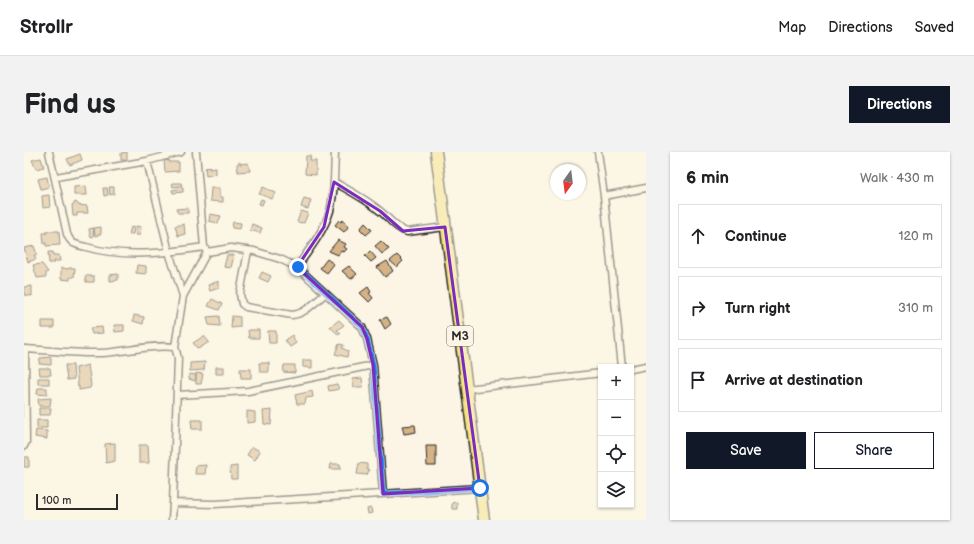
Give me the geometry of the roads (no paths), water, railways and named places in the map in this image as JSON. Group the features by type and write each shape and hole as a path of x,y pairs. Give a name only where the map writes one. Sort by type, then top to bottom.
{"main road":[{"name":"M3","path":"436,152 484,520"}],"street":[{"path":"49,152 56,177 67,234 74,244 98,251 135,253 231,248 248,250 280,259 298,267 325,294 362,327 367,339 373,365 383,494"},
{"path":"56,177 147,161 182,152"},
{"path":"172,520 178,358 175,347 183,296 205,249 196,152"},
{"path":"298,267 324,226 330,211 334,182 335,152"},
{"path":"598,152 622,364"},
{"path":"147,161 169,252 183,296"},
{"path":"334,182 368,202 403,231 407,232 445,227"},
{"path":"604,196 646,188"},
{"path":"248,250 240,294 242,304 246,307 298,315 325,294"},
{"path":"24,446 26,442 25,349 83,354 156,347 175,347"},
{"path":"177,395 248,391 373,365"},
{"path":"634,368 646,366"},
{"path":"467,389 598,373"},
{"path":"173,503 214,504 480,488"}]}
